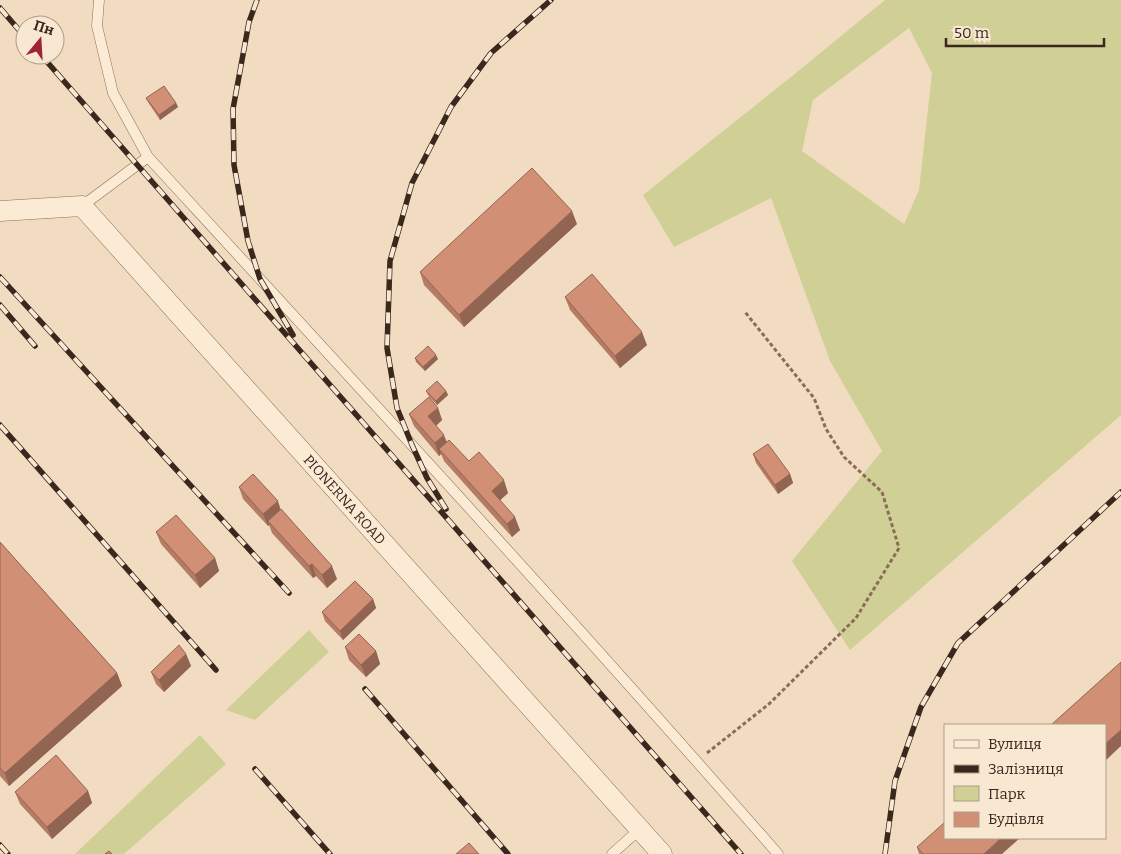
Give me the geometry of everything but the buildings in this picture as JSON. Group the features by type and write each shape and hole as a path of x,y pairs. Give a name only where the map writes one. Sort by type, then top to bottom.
{"street":[{"path":"0,211 82,206"},
{"name":"PIONERNA ROAD","path":"82,206 662,854"}],"lane":[{"path":"99,0 97,26 114,93 148,157 399,431 697,761 778,854"},
{"path":"82,206 148,157"},
{"path":"612,854 640,829"}],"path":[{"path":"697,761 769,704 856,618 899,548 882,492 844,457 826,429 814,398 745,312"}],"green space":[{"path":"885,0 1121,0 1121,415 850,650 792,561 882,451 830,361 771,198 674,247 643,195","holes":["909,28 932,73 919,190 904,224 802,151 813,100"]},
{"path":"309,630 329,652 255,720 226,710"},
{"path":"200,735 226,764 124,854 75,854"}],"railway":[{"path":"257,0 249,22 233,109 234,165 248,241 260,279 293,335"},
{"path":"446,509 427,478 397,408 387,348 390,261 412,183 451,107 491,53 551,0"},
{"path":"0,8 15,25"},
{"path":"50,65 741,854"},
{"path":"0,277 289,593"},
{"path":"0,305 35,346"},
{"path":"0,425 216,670"},
{"path":"885,854 895,781 921,707 958,643 1121,492"},
{"path":"365,689 508,854"},
{"path":"255,769 330,854"},
{"path":"0,845 8,854"}]}
